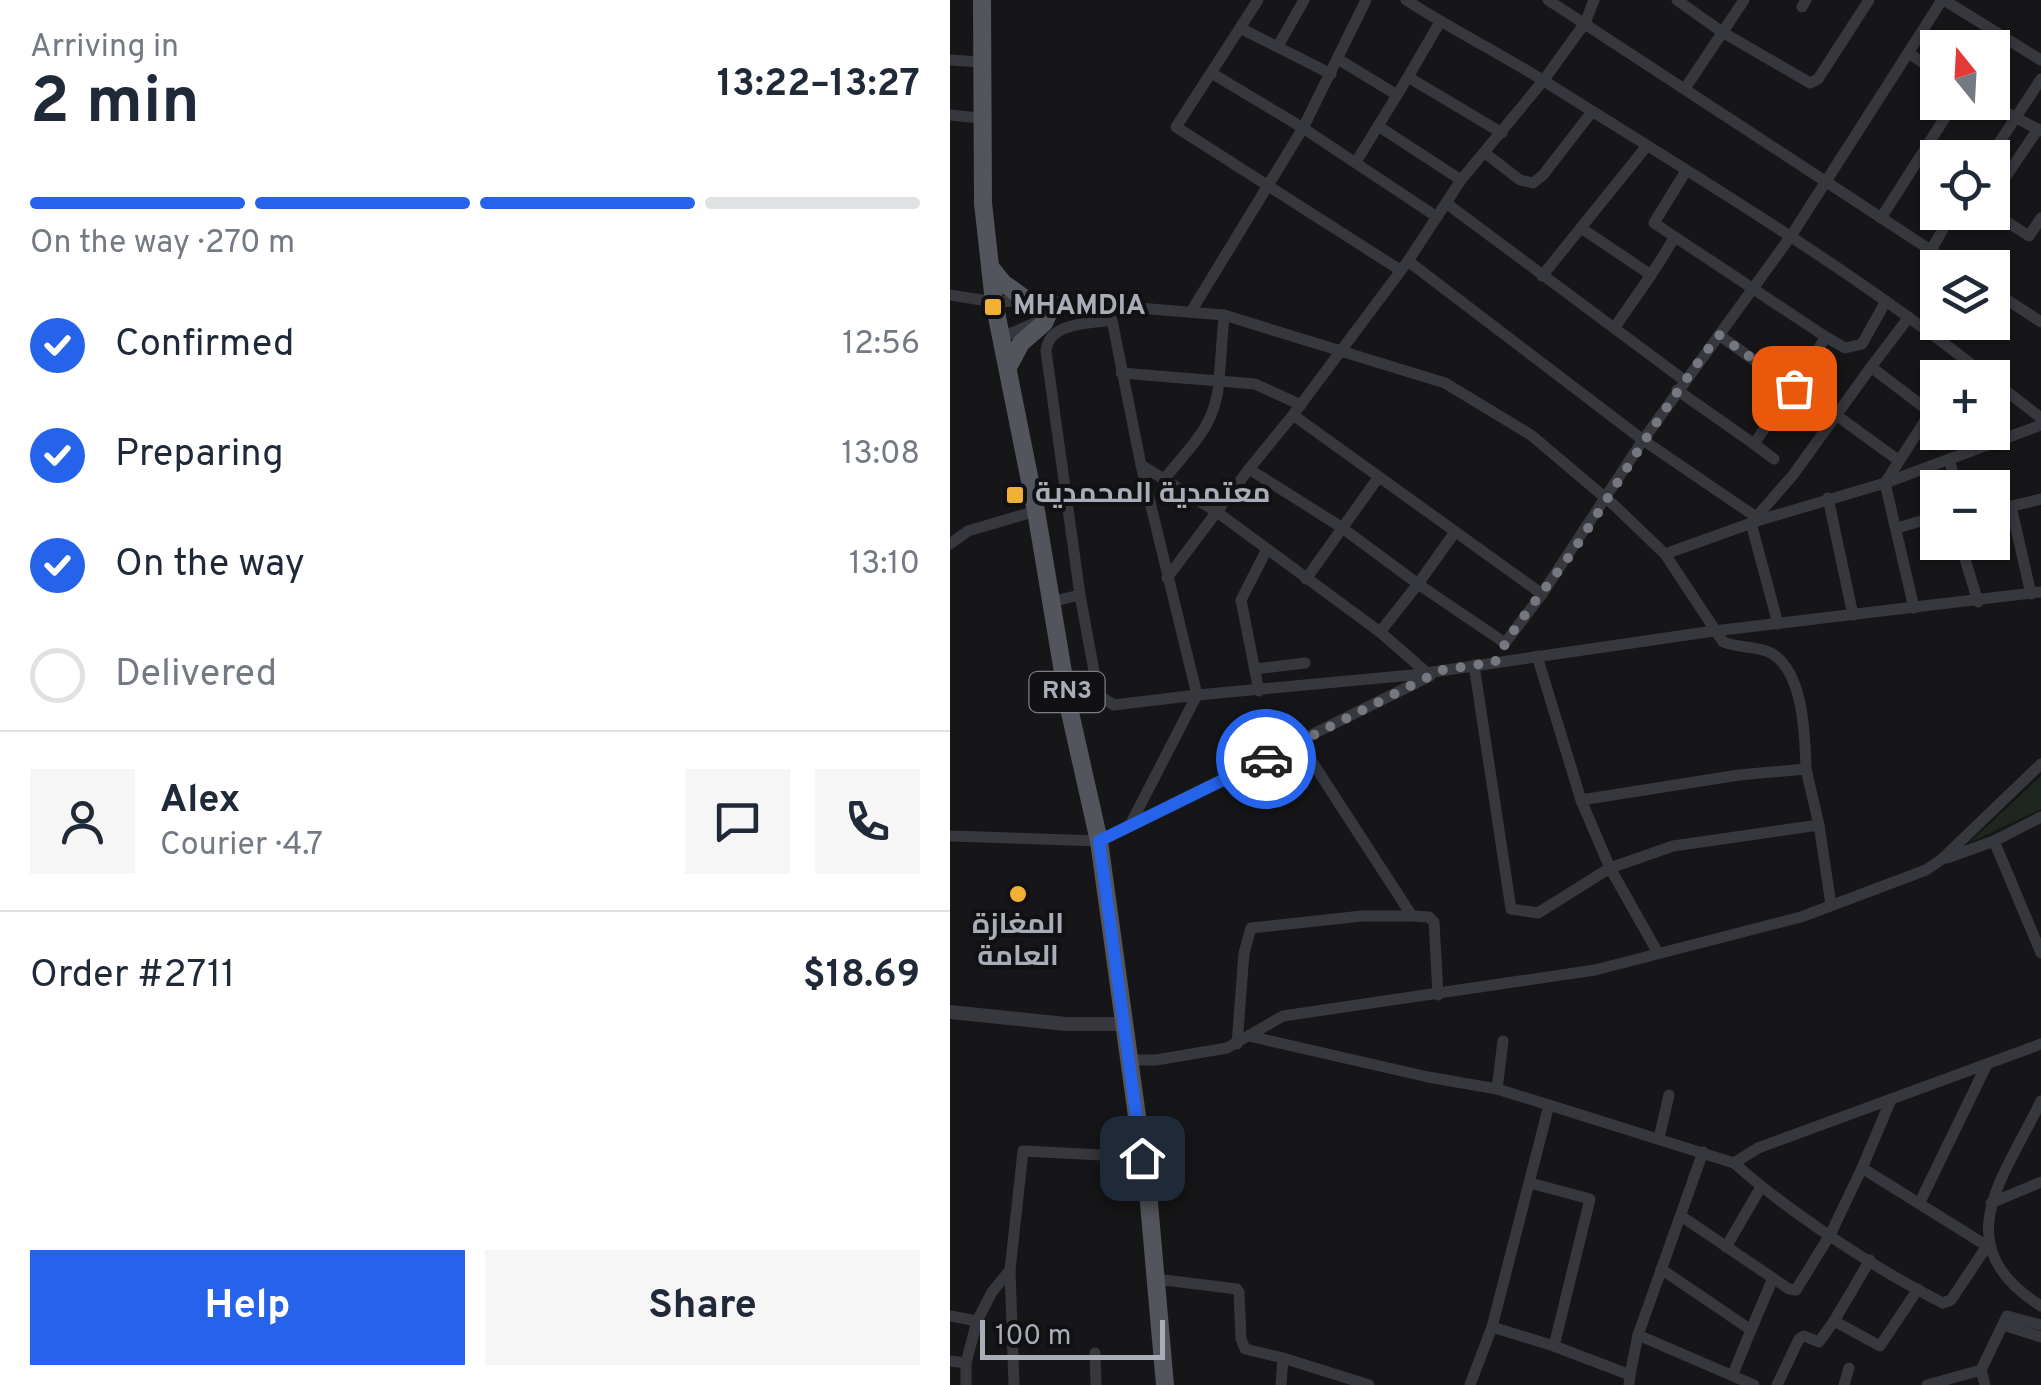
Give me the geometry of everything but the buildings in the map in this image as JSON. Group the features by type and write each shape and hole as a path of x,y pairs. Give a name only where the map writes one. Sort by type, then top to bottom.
{"main road":[{"name":"RN3","path":"982,0 983,203 994,302 1099,841 1142,1158 1164,1385"},
{"path":"990,266 1003,283 1027,300"},
{"path":"1008,367 1021,343 1044,323 1054,308"}],"street":[{"path":"1258,0 1176,127 1404,266 1754,520 1778,624"},
{"path":"1278,46 1304,0"},
{"path":"1192,310 1303,128 1366,0"},
{"path":"1406,0 1791,236 1909,317 1963,360"},
{"path":"1548,0 1931,250 1943,230"},
{"path":"1167,578 1341,352 1461,180 1543,81 1585,23 1594,0"},
{"path":"1677,0 1805,82 1814,82 1869,0"},
{"path":"1686,88 1744,0"},
{"path":"1924,0 1941,3 2041,60"},
{"path":"1495,662 1680,385 1791,236 1941,3"},
{"path":"1356,162 1440,22"},
{"path":"1242,29 1331,74"},
{"path":"1910,54 1920,60"},
{"path":"1338,59 1397,95"},
{"path":"950,60 981,62"},
{"path":"1212,74 1303,128 1438,217"},
{"path":"1408,77 1502,133"},
{"path":"2001,140 2041,80"},
{"path":"1484,153 1520,180 1533,183 1544,175 1591,113"},
{"path":"950,115 980,118"},
{"path":"2010,115 2039,130 2010,171"},
{"path":"1881,218 1944,120"},
{"path":"1378,126 1461,180"},
{"path":"1542,276 1646,147"},
{"path":"1686,171 1654,223 1826,337 1845,348 1862,344 1886,301"},
{"path":"1446,203 1614,327 1774,460"},
{"path":"2029,236 2041,218"},
{"path":"2010,224 2041,244"},
{"path":"1581,228 1651,275"},
{"path":"1614,327 1675,237"},
{"path":"950,294 994,302 1027,300 1054,308 1112,314 1192,310 1224,315 1444,383 1531,435 1665,554 1723,642 1766,650 1780,658 1802,708 1806,769 1819,825 1830,905"},
{"path":"2010,302 2041,322"},
{"path":"1002,337 1027,328 1054,308"},
{"path":"1112,314 1120,373 1197,695 1130,825"},
{"path":"1112,314 1055,330 1047,340 1080,596 1101,697 1114,705 1426,672 2036,593 2011,506 2041,499"},
{"path":"1166,478 1209,424 1218,400 1224,315"},
{"path":"1754,520 1793,475 1909,317"},
{"path":"1719,335 1794,388"},
{"path":"1754,444 1826,337"},
{"path":"1871,367 1920,405"},
{"path":"1120,373 1255,384 1297,410 1378,478 1542,594"},
{"path":"2010,397 2041,422 2010,434"},
{"path":"1836,415 1898,460"},
{"path":"1914,608 1886,483 1898,460 1920,433"},
{"path":"1665,554 1754,520 1886,483 1972,450"},
{"path":"1949,459 1952,470"},
{"path":"1141,465 1217,512 1380,632 1426,672"},
{"path":"1249,469 1341,527 1505,643"},
{"path":"1306,579 1378,478"},
{"path":"1828,498 1854,615"},
{"path":"950,544 968,531 1036,511"},
{"path":"1897,528 1920,521"},
{"path":"1380,632 1456,532"},
{"path":"1259,691 1241,600 1266,551"},
{"path":"1965,560 1978,602"},
{"path":"1050,602 1080,596"},
{"path":"1537,656 1581,800 1610,868 1658,953"},
{"path":"1256,669 1306,663"},
{"path":"1474,665 1511,909 1538,913 1610,868 1673,846 1819,825"},
{"path":"950,836 1099,841 1442,670"},
{"path":"1300,743 1412,916"},
{"path":"1942,859 2041,764"},
{"path":"1581,800 1739,774 1806,769"},
{"path":"1129,1060 1156,1060 1237,1044 1282,1016 1595,970 1801,916 1904,880 2041,816"},
{"path":"1994,841 2041,953"},
{"path":"1237,1044 1244,954 1251,928 1362,916 1428,917 1434,922 1438,994"},
{"path":"950,1012 1066,1024 1124,1024"},
{"path":"1249,1036 1497,1089 1734,1163 1762,1187 1870,1260 1947,1303 1987,1246 1991,1203 2041,1101"},
{"path":"1497,1089 1503,1041"},
{"path":"1734,1163 1758,1148 2041,1044"},
{"path":"1920,1202 1987,1064"},
{"path":"1659,1138 1670,1095"},
{"path":"1681,1216 1796,1290 1831,1234 1890,1102"},
{"path":"1473,1384 1492,1327 1550,1105"},
{"path":"1014,1385 1010,1270 1022,1151 1142,1158"},
{"path":"1492,1327 1554,1346 1630,1380 1638,1335 1703,1152"},
{"path":"1862,1168 1987,1246 2008,1277 2041,1306"},
{"path":"1991,1203 2041,1182"},
{"path":"1530,1183 1590,1199 1554,1346"},
{"path":"1726,1247 1762,1187"},
{"path":"1777,1385 1799,1339 1804,1336 1819,1342 1870,1260"},
{"path":"1661,1269 1751,1330"},
{"path":"966,1385 966,1363 977,1321 992,1292 1010,1270"},
{"path":"1733,1374 1772,1278"},
{"path":"1156,1279 1236,1288 1240,1292 1241,1339 1245,1349 1369,1385"},
{"path":"1834,1321 1880,1346 1918,1289"},
{"path":"950,1316 977,1321"},
{"path":"1985,1385 1980,1370 2003,1324 2011,1316 2041,1326"},
{"path":"2003,1324 2041,1336"},
{"path":"1638,1335 1754,1385"},
{"path":"1095,1353 1096,1385"},
{"path":"1281,1385 1284,1358"},
{"path":"950,1361 966,1363"},
{"path":"1844,1385 1849,1368"},
{"path":"1926,1385 1980,1370"}],"shaded area":[{"path":"2041,776 2041,809 1969,843"}],"way so far":[{"path":"1266,759 1442,670 1495,662 1576,546 1676,390 1719,335 1794,388"}],"place":[{"name":"MHAMDIA","path":"993,307"},
{"name":"معتمدية المحمدية","path":"1015,495"},
{"name":"المغازة العامة","path":"1018,894"}],"route":[{"path":"1142,1158 1099,841 1266,759"}]}
